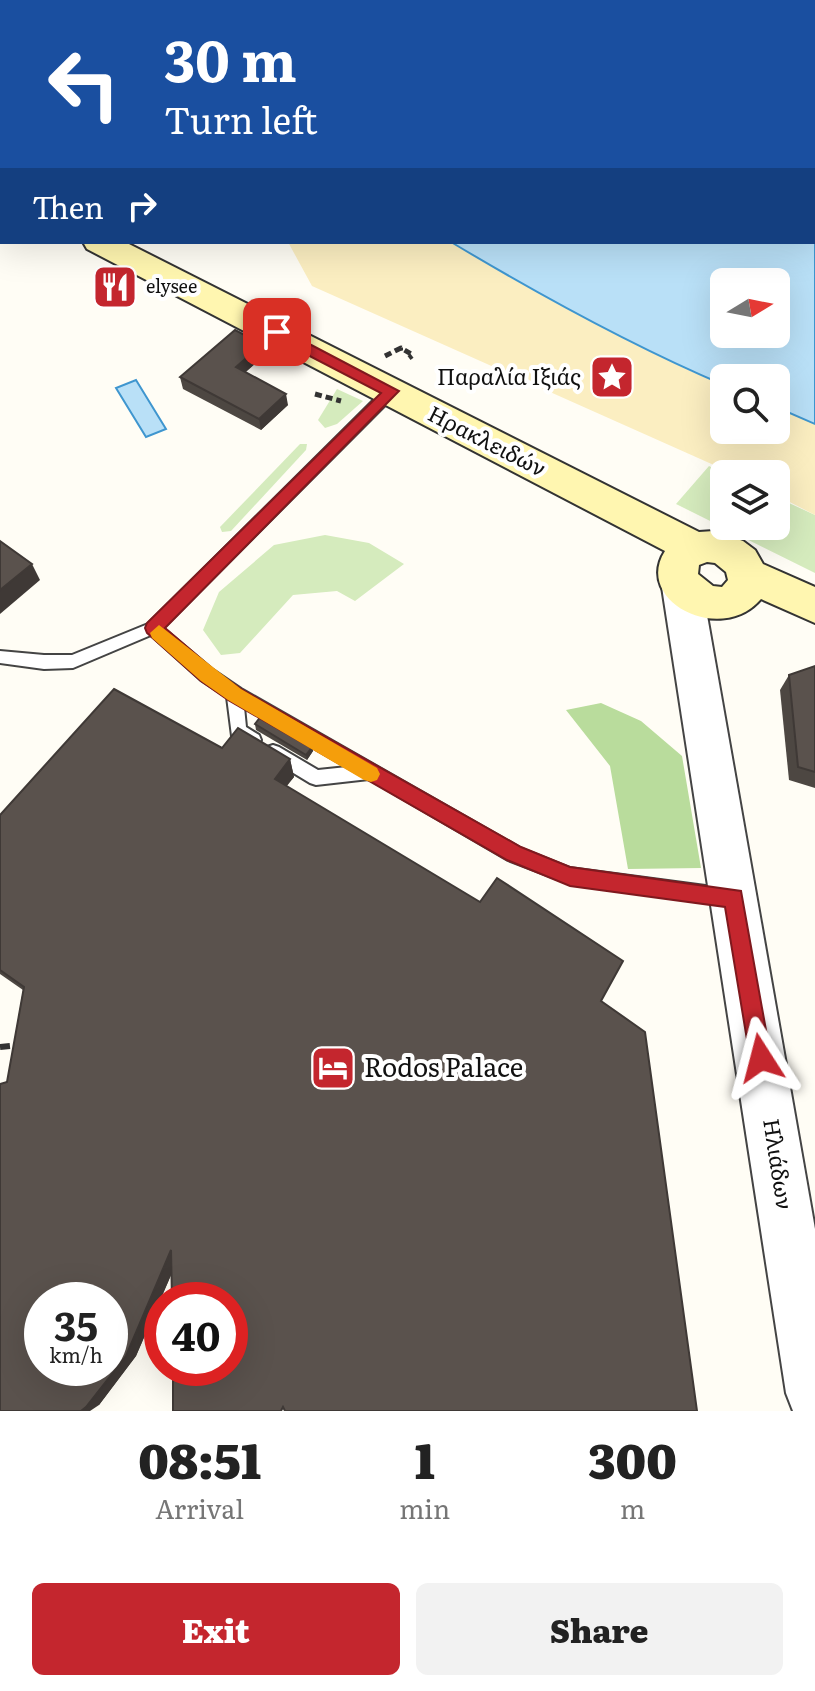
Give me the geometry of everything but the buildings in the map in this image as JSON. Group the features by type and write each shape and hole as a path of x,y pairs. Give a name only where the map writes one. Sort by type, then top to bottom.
{"main road":[{"name":"Ηρακλειδών","path":"103,244 386,374 713,573 815,606"}],"street":[{"name":"Ηλιάδων","path":"713,573 692,652 815,1393"}],"lane":[{"path":"0,657 44,662 73,661 153,628 386,374"},
{"path":"153,628 207,675 235,694 514,854 570,876 734,898"},
{"path":"235,694 238,731 316,778 368,772"}],"path":[{"path":"386,374 401,348 413,355 409,358"},
{"path":"0,1047 28,1044"}],"green space":[{"path":"337,389 363,401 337,424 325,428 318,420"},
{"path":"300,444 307,444 306,450 231,531 222,532 220,527"},
{"path":"709,466 710,466 710,521 676,504"},
{"path":"790,503 815,515 815,573 749,540 790,540"},
{"path":"325,535 369,543 404,564 355,601 337,591 293,595 240,653 221,655 203,630 219,592 274,545"},
{"path":"601,703 641,721 682,756 701,868 628,869 610,766 566,710"}],"sand":[{"name":"Παραλία Ιξιάς","path":"289,244 454,244 513,279 710,379 710,444 790,444 790,413 815,424 815,515 790,502 790,460 710,460 710,463 312,286"}],"water":[{"path":"454,244 815,244 815,424 790,413 790,364 710,364 710,379 585,318"},
{"path":"136,380 166,429 146,437 116,388"}],"slow traffic":[{"path":"159,633 207,675 235,694 371,774"}],"place":[{"name":"elysee","path":"115,287"},
{"name":"Παραλία Ιξιάς","path":"612,377"},
{"name":"Rodos Palace","path":"333,1068"}],"route":[{"path":"277,332 391,391 153,628 207,675 235,694 514,854 570,876 734,898 761,1058"}]}
